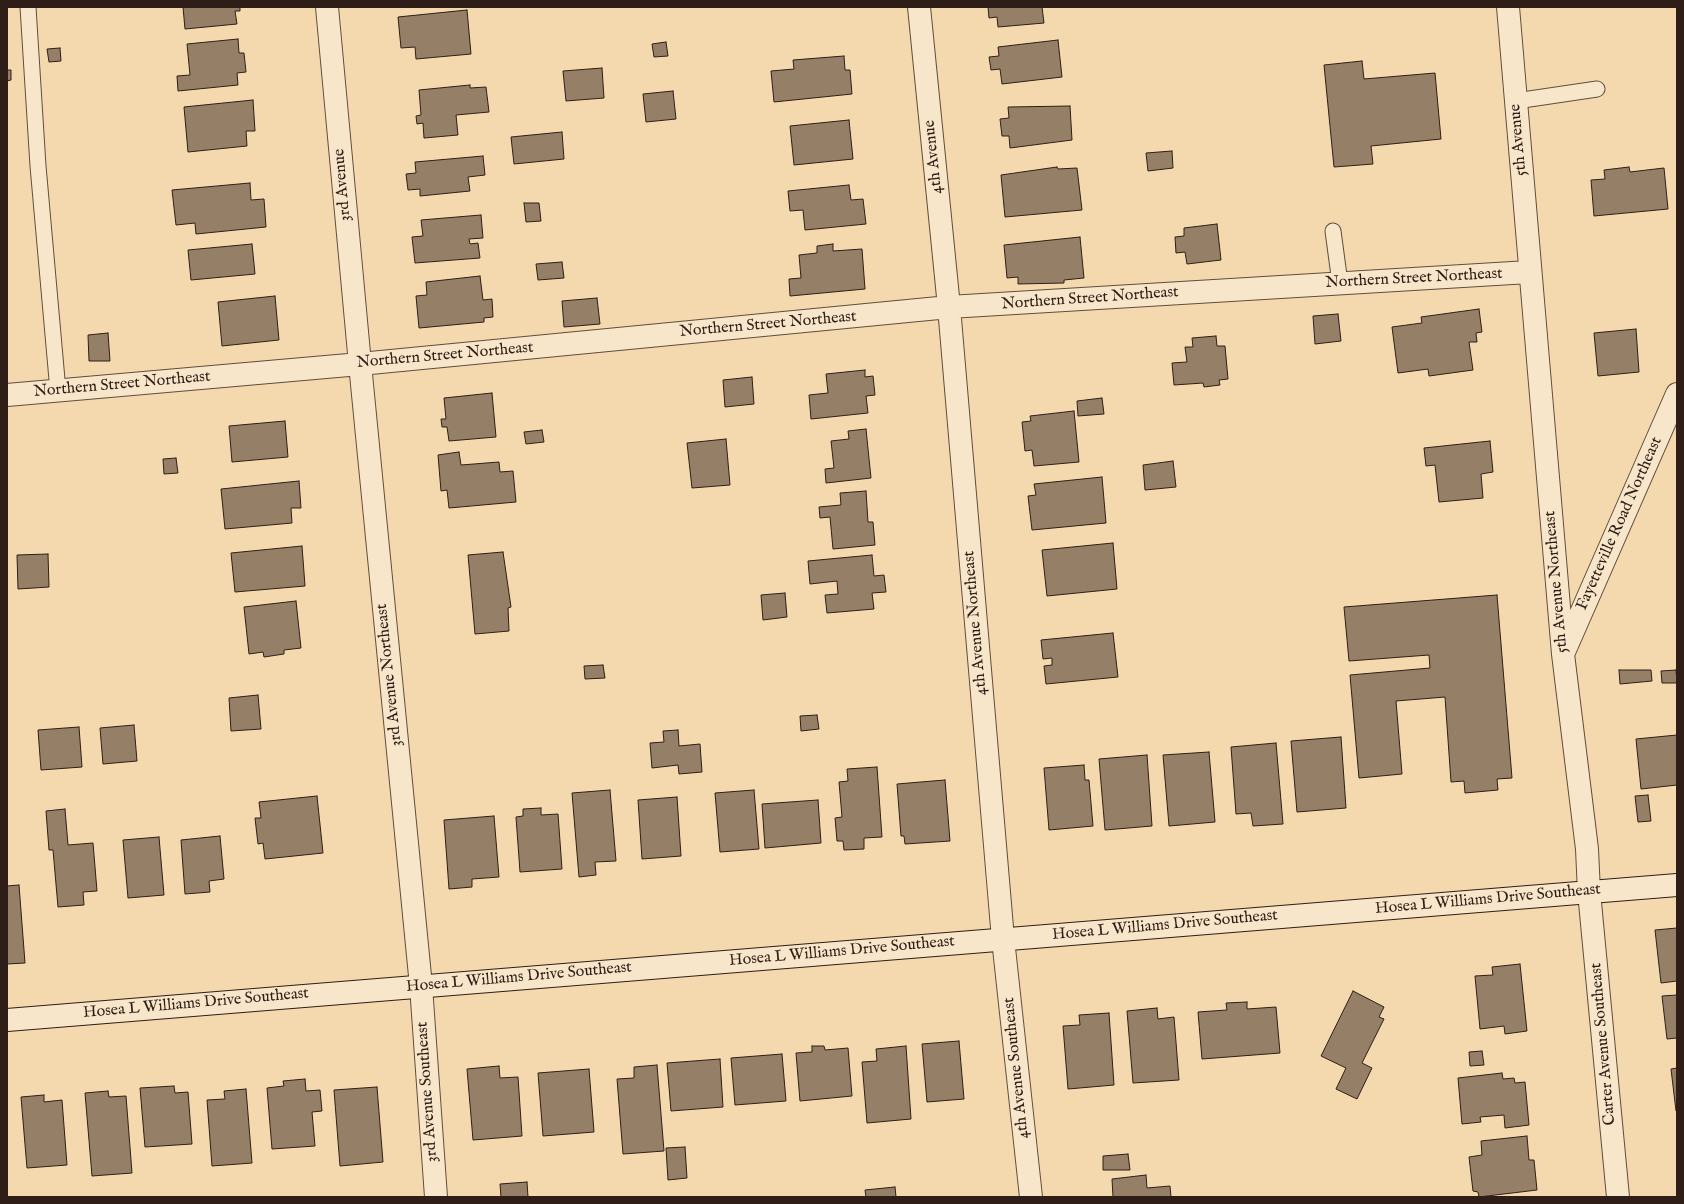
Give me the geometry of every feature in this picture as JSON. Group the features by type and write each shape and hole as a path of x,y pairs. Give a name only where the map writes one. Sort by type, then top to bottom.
{"street":[{"name":"3rd Avenue","path":"327,7 360,364"},
{"name":"4th Avenue","path":"919,7 949,307"},
{"name":"5th Avenue","path":"1508,7 1529,272"},
{"name":"Northern Street Northeast","path":"7,395 360,364 949,307 1529,272"},
{"name":"5th Avenue Northeast","path":"1529,272 1563,654 1587,849 1590,892"},
{"name":"4th Avenue Northeast","path":"949,307 1004,939"},
{"name":"3rd Avenue Northeast","path":"360,364 421,986"},
{"name":"Fayetteville Road Northeast","path":"1563,654 1677,394"},
{"name":"Hosea L Williams Drive Southeast","path":"7,1020 1677,885"},
{"name":"Carter Avenue Southeast","path":"1590,892 1618,1197"},
{"name":"4th Avenue Southeast","path":"1004,939 1031,1197"},
{"name":"3rd Avenue Southeast","path":"421,986 436,1197"}],"lane":[{"path":"28,7 38,166 58,390"},
{"path":"1516,101 1598,89"},
{"path":"1333,231 1340,283"}],"building":[{"path":"183,7 240,7 240,11 235,11 237,24 185,29"},
{"path":"988,7 1042,7 1044,23 998,27 997,17 989,18"},
{"path":"467,10 471,54 416,59 415,47 401,48 398,17"},
{"path":"238,39 239,53 244,53 246,72 237,73 238,85 178,91 177,76 190,75 187,44"},
{"path":"1058,40 1062,77 1002,84 1000,69 991,70 989,57 999,56 998,47"},
{"path":"666,42 668,56 654,57 652,44"},
{"path":"60,48 61,61 49,62 47,49"},
{"path":"844,56 845,70 850,70 852,94 774,102 771,71 794,69 793,60"},
{"path":"1362,61 1364,79 1435,73 1441,139 1371,146 1373,164 1334,167 1324,65"},
{"path":"602,68 604,98 566,101 563,71"},
{"path":"7,70 11,70 11,80 7,81"},
{"path":"470,85 470,88 486,87 489,112 456,115 458,135 424,138 423,123 417,124 416,116 421,115 419,90"},
{"path":"673,91 676,119 646,122 643,94"},
{"path":"253,100 255,131 246,131 247,146 188,152 184,107"},
{"path":"1070,106 1072,140 1010,148 1009,136 1002,136 1000,119 1009,118 1008,107"},
{"path":"849,120 853,159 794,165 790,126"},
{"path":"562,132 564,159 514,164 511,137"},
{"path":"1172,151 1173,168 1148,171 1146,153"},
{"path":"483,156 485,175 468,177 470,191 420,196 420,189 408,190 406,174 416,173 415,162"},
{"path":"1057,167 1058,169 1077,168 1082,210 1005,217 1001,175"},
{"path":"1629,167 1630,172 1664,168 1668,209 1594,216 1591,180 1605,179 1604,170"},
{"path":"250,183 251,200 264,199 266,227 196,234 195,223 176,225 172,190"},
{"path":"849,185 851,200 863,199 866,224 805,230 803,210 790,211 788,191"},
{"path":"524,203 539,203 541,221 526,222"},
{"path":"481,215 483,238 469,239 470,244 478,243 480,258 415,263 412,237 423,236 421,220"},
{"path":"1217,224 1221,260 1187,264 1185,252 1176,253 1175,237 1184,236 1184,228"},
{"path":"1080,237 1084,278 1064,280 1064,283 1018,284 1018,277 1007,278 1004,245"},
{"path":"252,244 255,274 191,280 188,250"},
{"path":"833,244 833,251 862,249 865,289 790,296 789,279 801,278 799,255 817,253 817,246"},
{"path":"562,262 564,278 538,280 536,264"},
{"path":"480,276 483,300 492,299 493,317 484,318 484,322 419,328 416,296 427,295 426,282"},
{"path":"275,296 279,340 222,346 218,302"},
{"path":"597,298 600,324 564,327 562,301"},
{"path":"1479,309 1482,332 1476,333 1477,342 1469,342 1473,370 1429,376 1428,369 1398,373 1392,327 1422,323 1421,317"},
{"path":"1338,314 1341,341 1315,344 1313,316"},
{"path":"1636,329 1639,372 1598,376 1594,333"},
{"path":"108,333 110,361 89,361 88,335"},
{"path":"1216,336 1217,346 1225,346 1228,379 1219,380 1220,385 1204,387 1203,383 1174,385 1172,363 1187,362 1185,347 1193,347 1192,338"},
{"path":"865,370 865,377 873,376 875,395 866,396 868,413 811,419 809,395 828,393 826,374"},
{"path":"752,377 754,404 725,407 723,380"},
{"path":"492,393 496,437 449,441 447,427 442,427 441,419 446,419 444,398"},
{"path":"1102,398 1104,414 1078,416 1077,401"},
{"path":"1074,411 1079,462 1034,466 1032,450 1025,451 1022,422 1031,421 1030,416"},
{"path":"285,421 288,457 232,462 229,426"},
{"path":"866,429 871,478 826,483 825,469 834,468 831,441 849,439 848,431"},
{"path":"542,430 544,442 526,444 524,432"},
{"path":"726,439 730,485 692,488 687,443"},
{"path":"1490,441 1493,472 1481,474 1483,498 1439,502 1435,465 1426,466 1424,448"},
{"path":"459,452 461,465 499,462 500,472 513,471 516,502 449,508 447,490 441,491 438,455"},
{"path":"176,458 178,473 164,474 163,459"},
{"path":"1173,461 1176,487 1145,490 1143,465"},
{"path":"1102,477 1106,523 1032,530 1028,496 1036,495 1034,484"},
{"path":"299,481 301,508 291,508 292,523 225,529 221,489"},
{"path":"866,491 868,522 873,522 875,545 833,549 830,517 820,518 819,507 841,505 840,493"},
{"path":"1113,543 1117,589 1047,596 1042,550"},
{"path":"302,546 305,586 235,592 231,553"},
{"path":"503,552 511,607 508,608 509,631 475,634 468,555"},
{"path":"48,554 49,587 18,589 17,555"},
{"path":"872,555 874,576 884,575 886,592 872,593 874,609 827,613 825,595 838,594 837,581 810,584 808,561"},
{"path":"785,593 787,617 763,620 761,595"},
{"path":"1497,595 1512,778 1497,779 1498,790 1465,793 1464,781 1451,782 1445,697 1396,701 1402,774 1359,778 1350,675 1430,668 1429,655 1349,661 1344,607"},
{"path":"296,601 301,648 284,650 284,654 264,657 263,652 249,654 244,607"},
{"path":"1113,633 1118,677 1046,684 1044,666 1052,665 1052,658 1043,659 1041,640"},
{"path":"603,665 605,678 585,679 584,666"},
{"path":"1619,670 1651,670 1652,681 1620,684"},
{"path":"1676,670 1677,683 1662,683 1661,671"},
{"path":"258,695 261,729 231,731 229,698"},
{"path":"817,715 819,729 801,731 800,716"},
{"path":"134,725 137,761 103,764 100,728"},
{"path":"79,727 82,767 41,770 38,730"},
{"path":"678,730 679,746 700,744 702,772 679,774 678,765 652,768 650,743 664,742 663,731"},
{"path":"1677,735 1677,785 1641,789 1636,739"},
{"path":"1341,737 1346,808 1297,812 1291,741"},
{"path":"1276,743 1283,824 1253,826 1251,813 1236,814 1231,747"},
{"path":"1209,752 1215,822 1169,826 1163,755"},
{"path":"1147,755 1152,826 1105,830 1099,759"},
{"path":"1084,765 1085,780 1089,780 1093,826 1049,830 1044,768"},
{"path":"877,767 882,837 864,838 864,849 844,850 843,841 837,841 835,818 842,817 839,782 848,781 847,769"},
{"path":"945,780 950,841 905,844 904,836 901,836 897,784"},
{"path":"610,790 616,861 595,862 596,875 579,877 572,793"},
{"path":"754,790 759,849 720,852 715,793"},
{"path":"1648,795 1651,821 1638,822 1635,796"},
{"path":"317,796 323,853 265,859 263,843 258,844 255,818 261,818 259,802"},
{"path":"677,797 681,856 642,859 638,800"},
{"path":"818,800 821,843 765,848 762,804"},
{"path":"541,808 541,815 558,814 562,869 520,872 516,817 523,816 523,809"},
{"path":"65,809 68,845 93,843 97,891 83,892 84,905 58,907 53,850 49,850 46,811"},
{"path":"494,816 499,877 472,879 472,887 449,889 444,820"},
{"path":"220,836 224,879 209,881 210,892 185,894 181,840"},
{"path":"159,837 164,895 128,898 123,840"},
{"path":"19,885 25,963 7,964 7,886"},
{"path":"1677,928 1677,981 1661,983 1655,930"},
{"path":"1520,964 1527,1031 1505,1034 1504,1026 1480,1029 1475,976 1493,975 1492,967"},
{"path":"1353,991 1384,1007 1379,1017 1384,1019 1362,1063 1372,1068 1357,1099 1336,1089 1346,1068 1321,1056"},
{"path":"1677,995 1677,1038 1667,1039 1662,996"},
{"path":"1247,1002 1247,1009 1276,1007 1280,1053 1202,1059 1198,1012 1227,1010 1226,1003"},
{"path":"1157,1008 1158,1019 1174,1017 1179,1080 1133,1083 1127,1011"},
{"path":"1109,1013 1114,1085 1068,1089 1063,1026 1080,1025 1079,1015"},
{"path":"959,1041 964,1099 927,1102 922,1044"},
{"path":"812,1046 824,1046 825,1050 848,1048 852,1096 800,1101 796,1053 812,1052"},
{"path":"906,1046 911,1119 867,1123 862,1062 877,1061 876,1049"},
{"path":"1482,1051 1484,1065 1470,1066 1469,1052"},
{"path":"782,1054 786,1101 735,1105 731,1058"},
{"path":"720,1059 723,1107 671,1111 667,1063"},
{"path":"657,1065 664,1151 623,1154 617,1079 634,1078 634,1067"},
{"path":"499,1066 500,1078 518,1077 522,1136 473,1140 467,1069"},
{"path":"1677,1068 1677,1111 1676,1111 1671,1069"},
{"path":"589,1069 594,1132 543,1136 538,1073"},
{"path":"1502,1073 1503,1079 1514,1078 1515,1083 1525,1082 1529,1125 1505,1128 1504,1115 1480,1117 1481,1122 1462,1124 1458,1078"},
{"path":"305,1079 306,1091 320,1090 322,1111 312,1112 315,1146 272,1149 267,1088 284,1086 283,1081"},
{"path":"174,1086 175,1093 188,1092 192,1144 145,1147 140,1088"},
{"path":"377,1087 383,1162 340,1166 334,1090"},
{"path":"246,1089 252,1163 212,1166 207,1100 225,1099 224,1091"},
{"path":"108,1091 109,1097 126,1096 132,1173 92,1176 85,1093"},
{"path":"44,1095 44,1102 62,1100 67,1165 27,1168 21,1097"},
{"path":"1527,1136 1529,1160 1534,1160 1537,1190 1479,1197 1478,1192 1473,1191 1469,1157 1482,1155 1481,1141"},
{"path":"685,1147 687,1178 668,1180 666,1148"},
{"path":"1128,1154 1130,1170 1103,1170 1103,1156"},
{"path":"1146,1175 1147,1188 1170,1186 1171,1197 1113,1197 1112,1179"},
{"path":"527,1182 528,1197 501,1197 500,1184"},
{"path":"895,1187 896,1197 866,1197 865,1190"}]}
